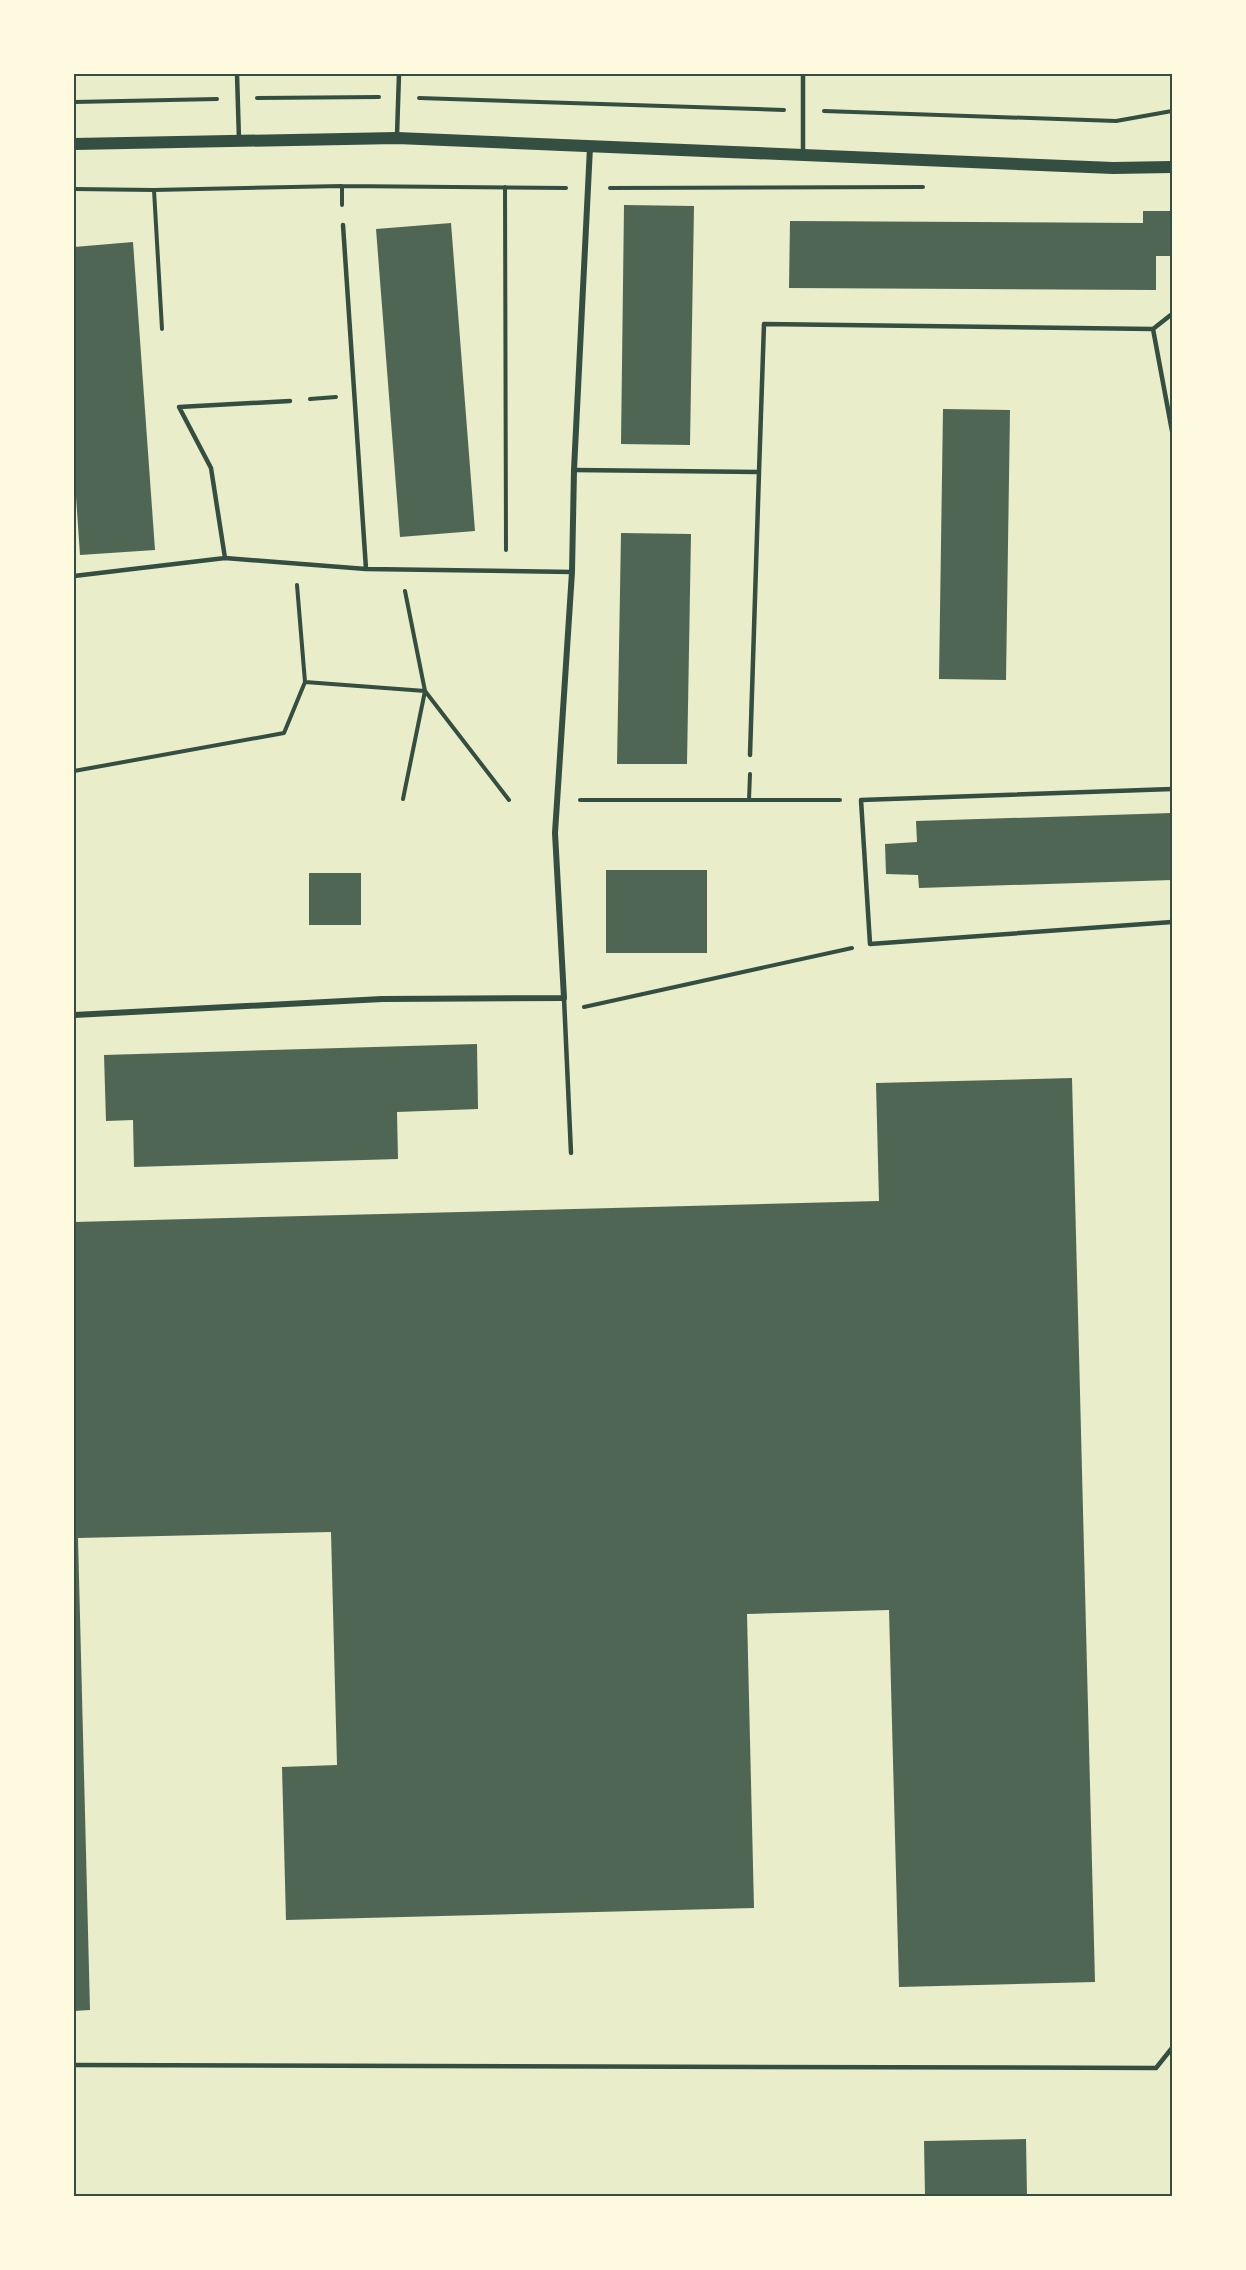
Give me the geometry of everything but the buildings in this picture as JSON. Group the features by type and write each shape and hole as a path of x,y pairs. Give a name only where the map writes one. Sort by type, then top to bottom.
{"main road":[{"path":"74,144 397,138 1113,168 1173,167"}],"street":[{"path":"74,1015 382,999 564,998 555,833 572,572 574,470 590,147"}],"lane":[{"path":"237,74 239,140"},
{"path":"397,138 399,74"},
{"path":"803,74 803,155"},
{"path":"343,225 366,569"},
{"path":"750,755 764,324 1153,329 1173,314"},
{"path":"1153,329 1173,430"},
{"path":"225,558 211,468 179,406 290,401"},
{"path":"574,470 759,472"},
{"path":"74,576 225,558 366,569 572,572"},
{"path":"1173,789 861,800 870,944 1173,922"},
{"path":"564,998 571,1153"},
{"path":"74,2065 1156,2068 1173,2048"}],"path":[{"path":"74,102 398,97 1116,121 1173,111"},
{"path":"74,189 154,190 342,186 933,187"},
{"path":"342,186 343,225"},
{"path":"505,187 507,571"},
{"path":"154,190 162,329"},
{"path":"290,401 354,395"},
{"path":"74,771 284,733 305,682 296,564"},
{"path":"401,570 425,691 403,799"},
{"path":"305,682 425,691 509,800"},
{"path":"580,800 861,800"}]}
